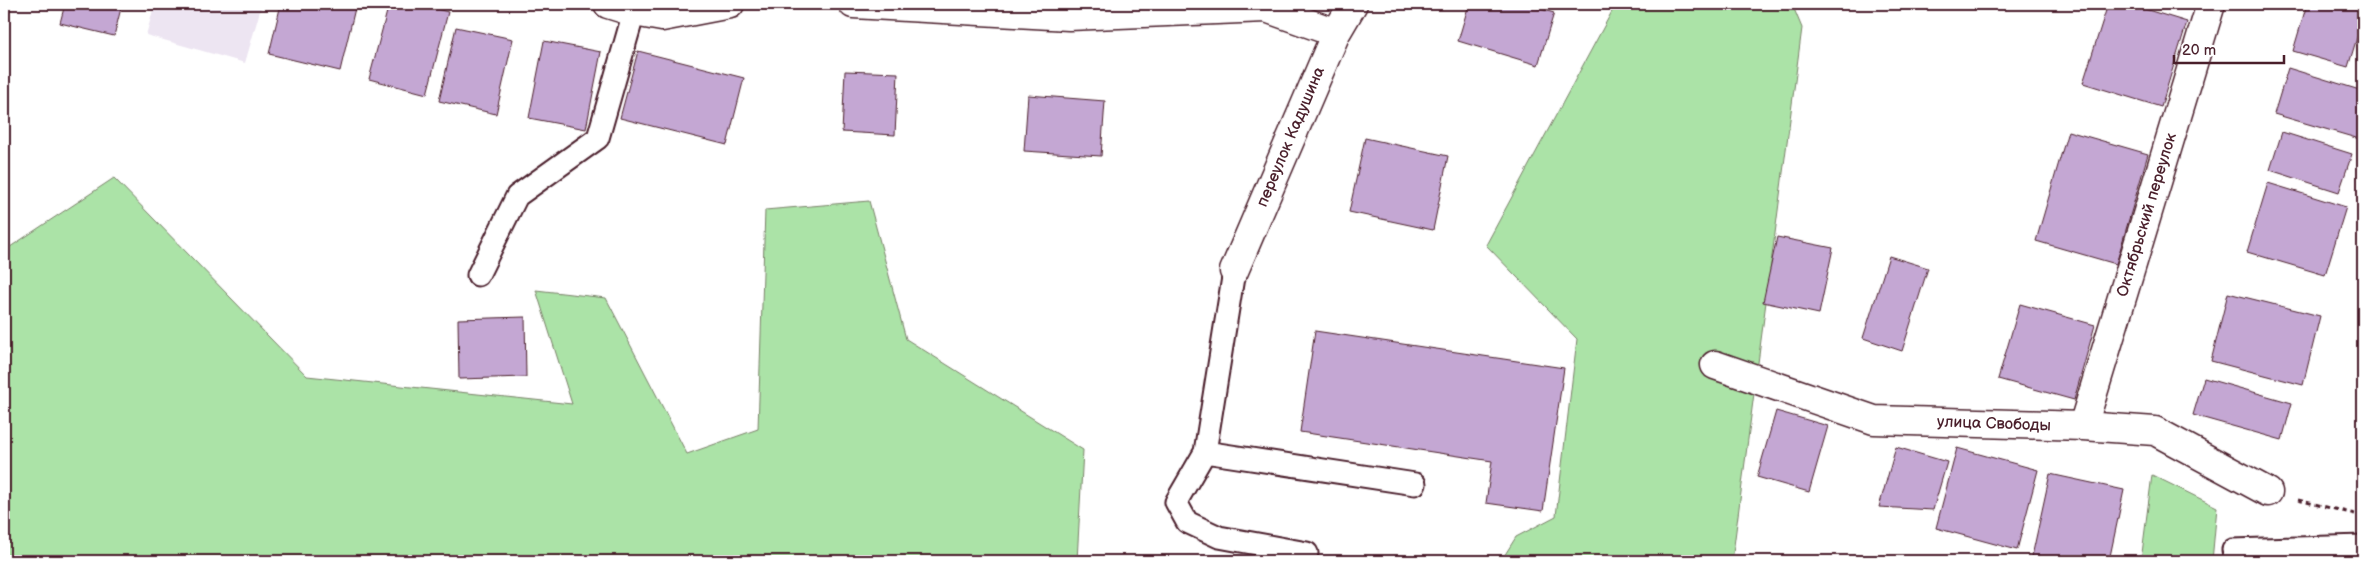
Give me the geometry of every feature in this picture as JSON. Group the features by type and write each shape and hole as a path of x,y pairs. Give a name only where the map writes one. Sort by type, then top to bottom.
{"street":[{"path":"608,4 634,12 662,17 730,4"},
{"path":"853,4 1069,16 1266,8 1336,33"},
{"name":"переулок Кадушина","path":"1234,271 1336,33 1353,4"},
{"name":"Октябрьский переулок","path":"2083,426 2211,4"},
{"name":"улица Свободы","path":"1715,365 1874,420 2083,426 2155,432 2268,492"}],"lane":[{"path":"478,275 517,196 598,138 634,12"},
{"path":"1234,271 1205,452 1176,502 1187,522 1219,537 1307,553"},
{"path":"1205,452 1415,484"},
{"path":"2233,550 2363,546"}],"path":[{"path":"2268,492 2350,513"}],"shaded area":[{"path":"155,4 262,4 245,63 146,35"}],"green space":[{"path":"1616,4 1792,4 1802,28 1732,561 1501,561 1516,537 1556,516 1577,339 1486,245"},
{"path":"114,178 307,376 572,404 536,290 606,298 687,454 758,429 765,210 869,201 906,339 1083,450 1077,561 4,561 4,251"},
{"path":"2152,475 2217,507 2212,561 2141,561"}],"building":[{"path":"65,4 122,4 114,36 60,23"},
{"path":"281,4 356,4 340,71 269,54"},
{"path":"389,4 417,4 448,12 427,94 369,79"},
{"path":"1469,4 1524,4 1554,13 1538,65 1458,41"},
{"path":"2108,4 2128,4 2187,22 2161,107 2083,83"},
{"path":"2307,4 2363,4 2363,18 2348,67 2293,51"},
{"path":"456,27 513,39 496,114 439,101"},
{"path":"544,41 601,52 586,129 529,118"},
{"path":"638,51 744,78 727,145 620,118"},
{"path":"2288,68 2363,91 2363,140 2274,114"},
{"path":"845,71 898,73 895,135 842,132"},
{"path":"1028,95 1105,101 1101,156 1024,151"},
{"path":"2068,131 2148,154 2116,264 2036,241"},
{"path":"2282,132 2352,154 2339,192 2270,170"},
{"path":"1365,138 1448,156 1433,230 1349,212"},
{"path":"2268,183 2346,207 2325,275 2247,252"},
{"path":"1777,237 1833,248 1819,314 1763,302"},
{"path":"1889,256 1928,268 1902,351 1863,338"},
{"path":"2228,293 2320,316 2303,385 2211,361"},
{"path":"2020,304 2095,325 2074,400 1998,379"},
{"path":"525,317 526,377 459,379 458,319"},
{"path":"1315,331 1564,368 1543,511 1486,503 1492,461 1300,432"},
{"path":"2204,378 2292,403 2282,440 2193,415"},
{"path":"1776,411 1828,426 1809,492 1757,477"},
{"path":"1896,447 1947,462 1933,510 1879,507"},
{"path":"1957,448 2038,470 2017,550 1936,528"},
{"path":"2050,474 2124,490 2109,561 2031,561"}]}
